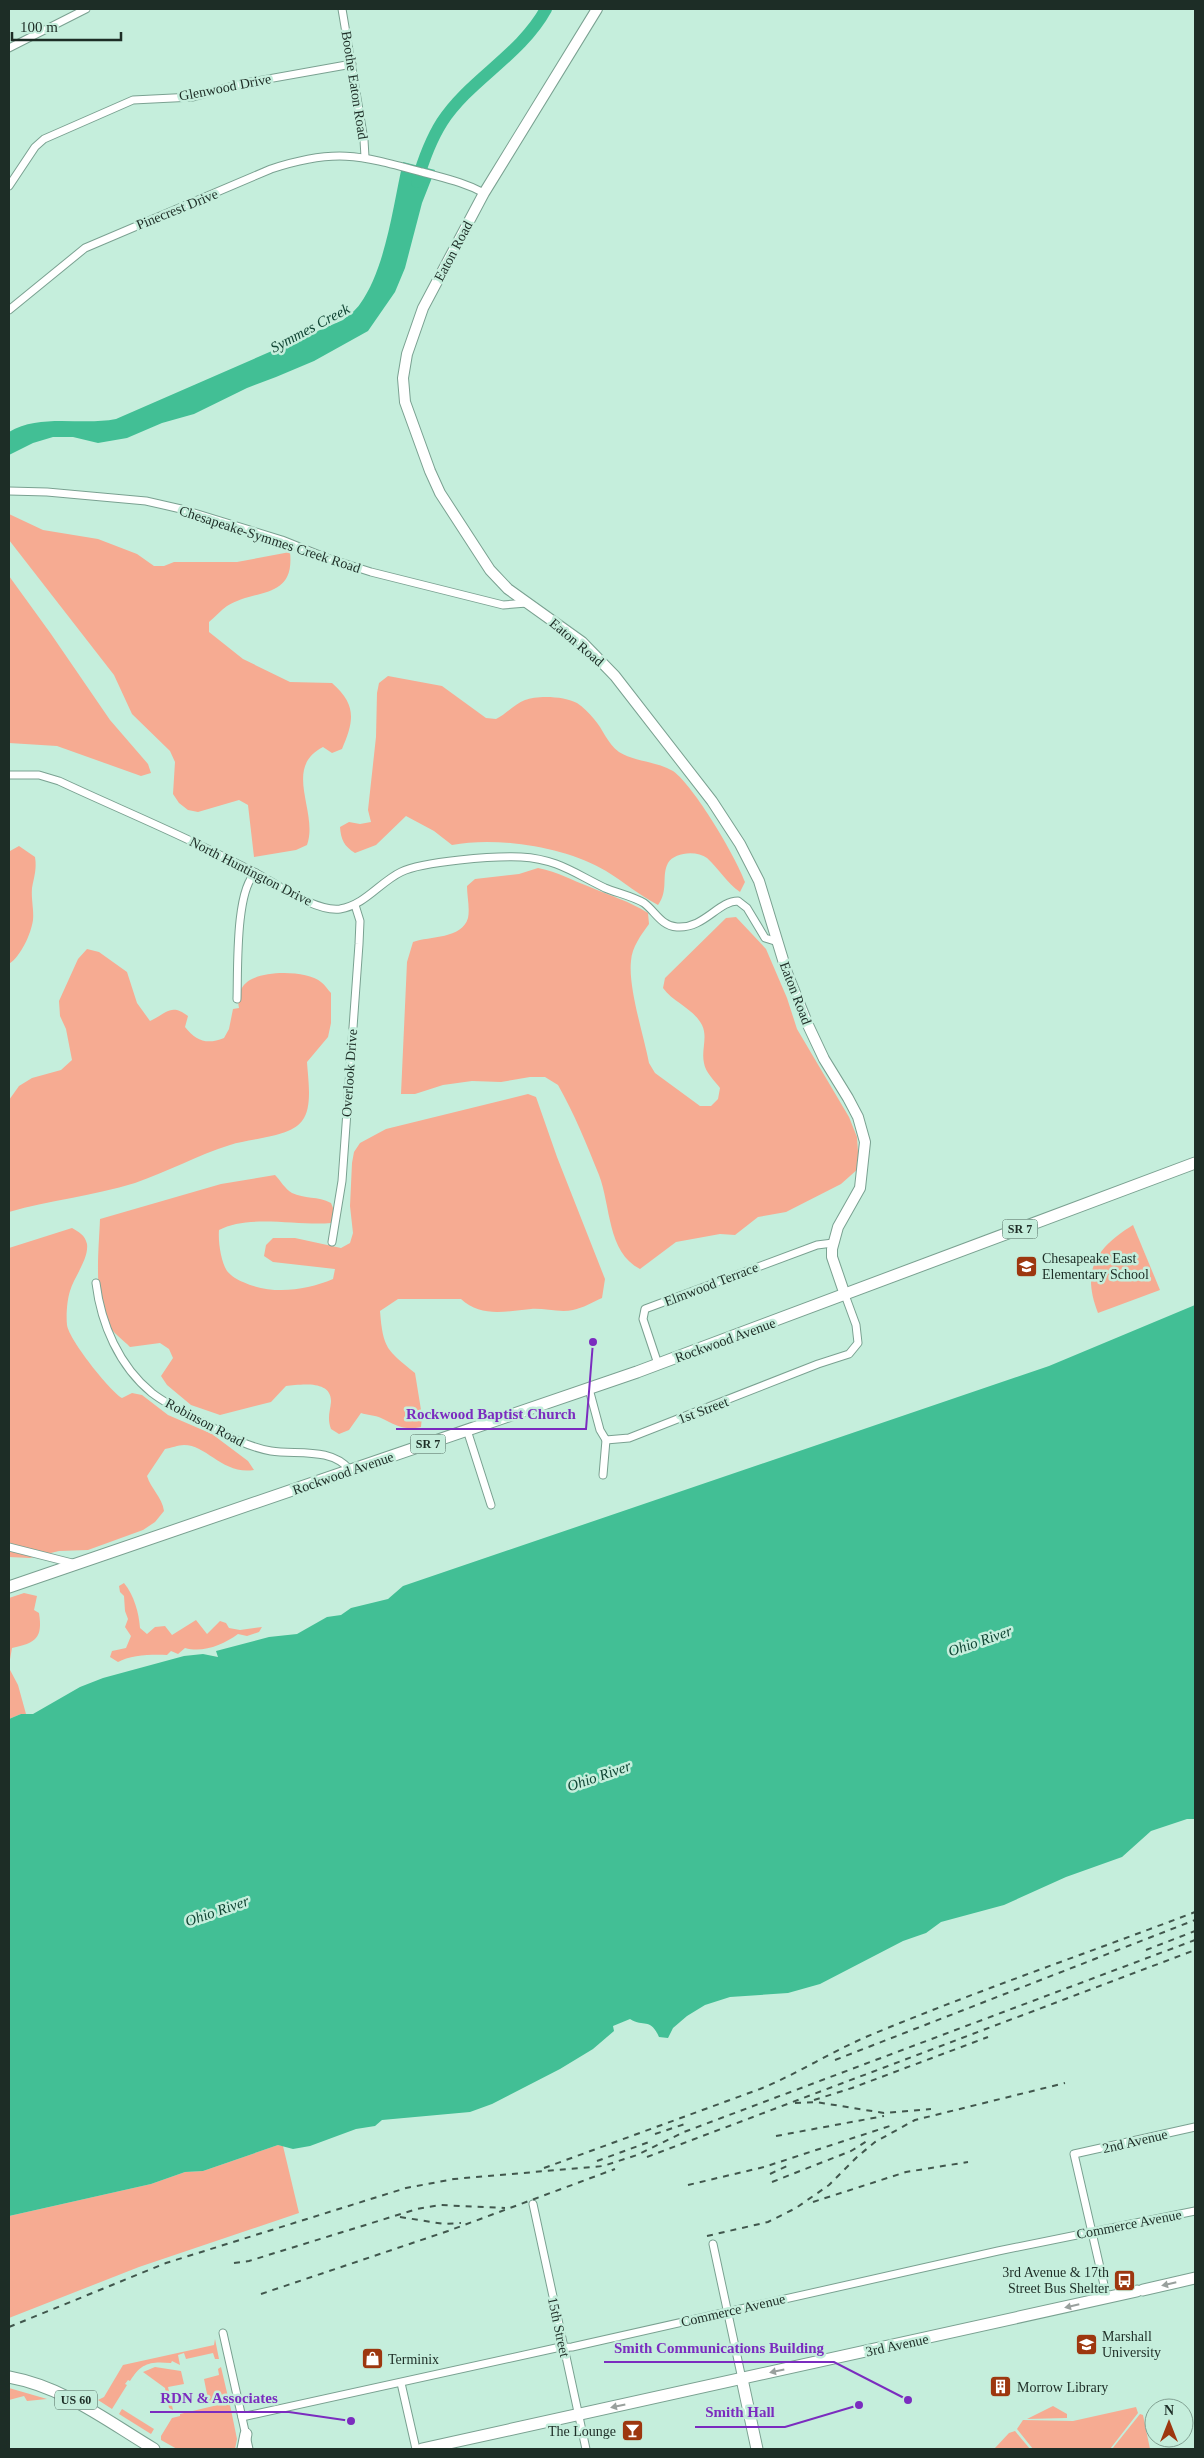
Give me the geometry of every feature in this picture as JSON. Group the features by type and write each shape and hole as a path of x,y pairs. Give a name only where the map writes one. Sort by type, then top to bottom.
{"main road":[{"name":"SR 7","path":"845,1295 1195,1163"},
{"name":"Rockwood Avenue","path":"9,1587 658,1364 845,1295"},
{"name":"3rd Avenue","path":"422,2449 1195,2278"},
{"name":"US 60","path":"9,2377 42,2385 62,2393 154,2449"},
{"path":"742,2379 757,2449"},
{"path":"243,2449 246,2434"}],"street":[{"path":"9,48 86,9"},
{"name":"Boothe Eaton Road","path":"342,9 364,140 365,157 442,178 484,193"},
{"name":"Eaton Road","path":"597,9 484,193 423,308 407,354 404,390 408,414 440,493 490,570 508,589 582,642 599,658 691,772 740,844 759,881 778,942 808,1025 824,1059 858,1117 865,1142 864,1167 860,1188 838,1227 833,1243 832,1257 845,1295"},
{"name":"Glenwood Drive","path":"9,186 35,147 44,139 133,100 193,97 240,84 352,64"},
{"name":"Pinecrest Drive","path":"9,310 85,248 107,237 294,161 332,155 365,157"},
{"name":"Chesapeake-Symmes Creek Road","path":"9,491 46,492 146,501 180,508 282,540 327,558 371,572 503,605 527,603"},
{"name":"North Huntington Drive","path":"9,774 39,774 54,778 192,841 318,905 336,909 355,905"},
{"path":"355,905 393,876 410,868 433,864 522,857 548,861 573,870 604,887 644,903 662,921 674,927 697,923 730,902 738,901 748,908 765,938 778,942"},
{"path":"237,999 240,917 247,883 256,873"},
{"name":"Overlook Drive","path":"332,1242 343,1166 359,944 360,921 355,905"},
{"name":"Elmwood Terrace","path":"658,1364 643,1319 645,1309 817,1245 833,1243"},
{"name":"Robinson Road","path":"96,1283 99,1305 115,1346 151,1392 180,1412 235,1439 274,1452 318,1454 345,1464 350,1470"},
{"name":"1st Street","path":"606,1440 628,1438 818,1364 849,1354 858,1343 858,1334 845,1295"},
{"path":"589,1388 600,1430 606,1440 603,1475"},
{"path":"467,1430 491,1505"},
{"path":"9,1547 64,1560 77,1565"},
{"name":"2nd Avenue","path":"1091,2232 1074,2154 1195,2127"},
{"name":"15th Street","path":"533,2204 586,2449"},
{"name":"Commerce Avenue","path":"242,2417 1195,2211"},
{"path":"1091,2232 1107,2298"},
{"path":"713,2244 742,2379"},
{"path":"223,2333 249,2449"},
{"path":"401,2383 416,2449"}],"shaded area":[{"path":"9,514 43,530 98,539 137,554 154,566 164,566 174,562 237,562 290,552 290,567 286,578 280,585 271,590 238,600 222,609 209,622 209,632 243,659 290,682 332,683 346,699 351,714 351,722 342,749 332,753 323,747 311,756 305,767 303,779 304,792 309,819 307,845 296,850 254,857 248,805 239,800 198,812 188,810 179,803 173,794 175,762 170,751 132,714 114,675 9,540"},
{"path":"9,576 110,720 148,764 151,773 141,776 57,746 9,743"},
{"path":"388,676 442,686 486,718 496,719 530,698 558,698 577,703 592,717 619,752 632,758 660,765 673,771 682,779 703,806 733,856 745,882 740,892 703,855 686,853 675,856 668,863 663,894 658,905 606,871 571,856 552,850 510,843 489,842 452,845 434,831 406,816 376,845 355,853 344,842 340,827 349,822 360,824 371,822 368,810 376,737 377,693 379,683"},
{"path":"19,846 35,857 32,888 33,920 25,944 18,956 9,964 9,855 10,851"},
{"path":"538,868 559,874 634,905 648,913 649,924 637,941 633,951 631,972 634,998 649,1063 655,1073 700,1106 711,1106 718,1099 720,1088 705,1066 703,1058 704,1030 694,1014 672,998 663,988 665,978 726,918 736,917 766,949 787,998 797,1029 849,1117 857,1137 859,1168 841,1184 786,1212 758,1217 735,1235 720,1234 676,1242 640,1269 621,1252 612,1227 599,1175 575,1118 558,1085 545,1077 530,1077 501,1082 472,1081 443,1085 415,1094 401,1094 407,962 413,942 445,936 465,925 469,914 467,886 475,879 519,874"},
{"path":"87,949 99,952 127,972 137,1003 150,1021 169,1011 177,1010 188,1016 185,1027 189,1032 193,1036 207,1041 224,1038 229,1029 233,1009 239,1008 237,996 245,984 253,979 283,973 305,975 321,982 331,993 331,1023 328,1037 307,1062 309,1101 302,1121 288,1131 218,1149 135,1183 9,1212 9,1100 19,1086 32,1078 61,1070 72,1060 66,1029 60,1016 59,1001 78,959"},
{"path":"528,1094 536,1097 557,1157 605,1279 602,1298 568,1311 536,1309 494,1312 477,1309 461,1299 398,1299 380,1311 383,1333 388,1348 415,1373 422,1416 421,1427 405,1428 379,1417 361,1413 349,1430 339,1434 331,1429 329,1422 330,1395 326,1390 314,1385 286,1386 271,1402 220,1415 191,1405 167,1385 161,1376 173,1358 169,1349 160,1343 130,1347 108,1324 100,1301 98,1258 100,1219 221,1184 275,1175 292,1193 331,1203 335,1213 331,1223 258,1222 231,1225 219,1230 220,1251 225,1267 229,1273 239,1280 265,1289 300,1289 322,1283 333,1279 335,1269 273,1262 264,1256 266,1245 273,1238 295,1238 341,1248 350,1243 353,1233 350,1206 352,1163 354,1152 360,1143 386,1129"},
{"path":"1133,1225 1160,1290 1098,1313 1091,1284 1095,1262 1110,1242"},
{"path":"72,1228 85,1238 87,1250 84,1262 69,1295 67,1325 75,1342 91,1364 109,1386 122,1398 132,1393 142,1395 168,1415 212,1434 248,1461 254,1470 233,1468 192,1446 182,1445 165,1449 147,1476 161,1501 164,1511 155,1522 143,1530 88,1550 59,1551 30,1558 9,1557 9,1248"},
{"path":"124,1583 131,1593 135,1604 140,1628 147,1634 155,1627 165,1626 172,1635 196,1620 207,1634 220,1621 226,1623 229,1628 240,1630 262,1627 259,1632 247,1636 238,1634 226,1642 206,1649 185,1648 178,1654 171,1651 167,1655 135,1656 118,1662 110,1657 112,1651 126,1648 131,1636 125,1627 128,1619 125,1611 124,1596 120,1592 119,1586"},
{"path":"24,1593 37,1596 34,1610 39,1613 39,1634 27,1644 12,1648 9,1665 9,1598"},
{"path":"9,1668 18,1685 26,1714 9,1719"},
{"path":"278,2145 283,2146 299,2213 139,2267 9,2318 9,2216 151,2184 185,2172 203,2171"},
{"path":"215,2339 219,2359 215,2359 213,2353 186,2359 184,2353 178,2355 180,2365 172,2361 171,2363 157,2362 147,2364 138,2370 130,2381 128,2380 125,2384 127,2385 112,2409 98,2400 104,2397 123,2365 214,2345"},
{"path":"155,2367 181,2371 184,2384 168,2387 173,2410 169,2408 165,2388 143,2372"},
{"path":"221,2367 228,2397 226,2401 209,2404 204,2379 219,2375 218,2369"},
{"path":"9,2388 47,2399 27,2401 24,2396 9,2400"},
{"path":"226,2403 230,2405 237,2439 235,2449 177,2449 161,2440 161,2436 172,2418 180,2416 180,2414"},
{"path":"1053,2406 1067,2414 1067,2418 1027,2419"},
{"path":"1136,2407 1138,2413 1110,2449 1033,2449 1017,2429 1023,2420 1073,2421"},
{"path":"122,2409 154,2429 151,2434 119,2414"},
{"path":"1140,2414 1143,2415 1144,2448 1150,2449 1112,2449"},
{"path":"1015,2431 1030,2449 995,2448 1009,2433"}],"water":[{"path":"403,162 435,170 422,203 405,268 395,292 368,331 314,361 247,388 194,414 162,423 127,438 98,443 73,437 53,437 33,443 9,455 9,432 21,426 48,421 103,421 116,419 343,320 360,304 376,273 388,236"},
{"name":"Ohio River","path":"1195,1305 1195,1819 1187,1819 1151,1831 1122,1857 1066,1877 1004,1905 941,1922 926,1933 903,1941 820,1984 788,1993 730,1997 705,2005 687,2016 673,2028 668,2038 659,2037 650,2025 630,2019 613,2026 614,2031 593,2049 560,2069 492,2104 470,2112 382,2120 375,2126 356,2129 310,2146 293,2149 278,2145 203,2171 185,2172 151,2184 9,2216 9,1719 21,1714 33,1714 80,1687 103,1678 184,1656 203,1654 218,1657 216,1651 269,1637 297,1634 327,1617 341,1615 351,1608 388,1599 403,1586 1049,1366"}],"waterway":[{"name":"Symmes Creek","path":"417,182 434,136 453,107 523,40 546,9"}],"railway":[{"path":"544,2168 760,2089 873,2034 1195,1912"},
{"path":"835,2060 1195,1920"},
{"path":"1146,1950 1195,1931"},
{"path":"9,2327 166,2263 406,2188 454,2179 603,2166 637,2155 684,2132 1195,1940"},
{"path":"647,2157 1195,1950"},
{"path":"814,2100 852,2088 988,2037"},
{"path":"707,2236 768,2222 796,2208 829,2185 875,2142 915,2120 1065,2083"},
{"path":"795,2103 816,2102 884,2113 931,2109"},
{"path":"776,2136 884,2116"},
{"path":"655,2134 688,2123"},
{"path":"688,2185 764,2167 893,2125"},
{"path":"772,2182 851,2151 867,2141"},
{"path":"597,2161 649,2142"},
{"path":"813,2202 906,2172 968,2162"},
{"path":"770,2174 789,2165"},
{"path":"261,2294 448,2231 615,2169"},
{"path":"234,2263 249,2261 417,2209 440,2205 505,2208"},
{"path":"400,2217 444,2224 461,2223"}],"place":[{"name":"Chesapeake East Elementary School","path":"1026,1266"},
{"name":"Rockwood Baptist Church","path":"593,1342"},
{"name":"3rd Avenue & 17th Street Bus Shelter","path":"1125,2280"},
{"name":"Marshall University","path":"1086,2344"},
{"name":"Terminix","path":"372,2359"},
{"name":"Morrow Library","path":"1001,2387"},
{"name":"Smith Communications Building","path":"908,2400"},
{"name":"Smith Hall","path":"859,2405"},
{"name":"RDN & Associates","path":"351,2421"},
{"name":"The Lounge","path":"632,2431"}]}
